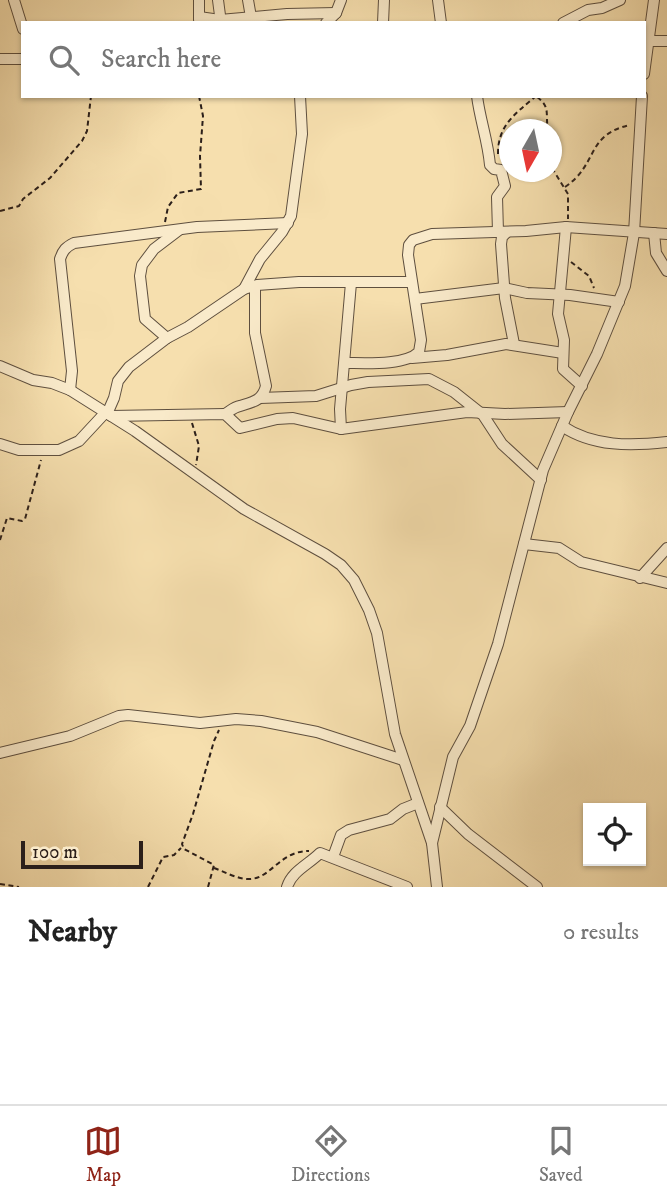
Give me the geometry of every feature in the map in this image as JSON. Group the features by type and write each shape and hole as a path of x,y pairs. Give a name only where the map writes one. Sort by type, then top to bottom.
{"street":[{"path":"14,0 21,23"},
{"path":"199,0 199,20 252,20 287,14 335,13"},
{"path":"218,0 220,21"},
{"path":"248,0 252,20"},
{"path":"328,21 341,0"},
{"path":"383,21 384,0"},
{"path":"438,0 441,21"},
{"path":"567,21 588,10 602,8 620,0"},
{"path":"654,0 647,41 667,41"},
{"path":"0,60 21,59"},
{"path":"244,289 260,259 288,223 293,206 302,134 300,98"},
{"path":"477,98 488,143 490,165 499,170"},
{"path":"432,843 453,757 470,726 498,644 541,480 568,412 619,303 634,233 642,98"},
{"path":"504,182 505,186 497,197 503,232 501,241 505,288 514,344"},
{"path":"70,390 72,371 60,259 62,251 74,243 179,229 288,223"},
{"path":"566,228 558,314 563,334 563,369 582,386"},
{"path":"411,358 421,347 410,282 408,249 415,238 432,234 566,228 667,234"},
{"path":"167,338 145,319 140,275 146,257 179,229"},
{"path":"654,233 656,253 667,271"},
{"path":"0,444 19,450 59,450 79,441 107,414 118,381 124,372 167,338 244,289 299,282 410,282"},
{"path":"341,429 351,283"},
{"path":"255,286 255,333 266,387 260,398"},
{"path":"415,299 505,288 619,303"},
{"path":"345,363 447,355 496,344 514,344 563,353"},
{"path":"0,366 33,380 70,390 244,509 325,554 341,565 354,580 377,633 395,734 432,843 437,887"},
{"path":"107,414 225,414 237,406 250,404 260,398 316,396 368,382 429,379 454,392 489,421 502,444 541,480"},
{"path":"225,414 240,428 293,418 341,429 467,412 568,412"},
{"path":"562,426 581,438 624,445 667,442"},
{"path":"524,544 559,548 581,562 667,583"},
{"path":"640,578 667,548"},
{"path":"0,753 70,736 119,716 139,716 188,723 246,719 298,727 403,760"},
{"path":"333,857 341,835 349,830 390,819 403,809 418,803"},
{"path":"423,817 430,820 439,812"},
{"path":"439,812 537,887"},
{"path":"286,887 293,873 306,866 320,853 407,887"}],"path":[{"path":"0,211 19,206 23,199 50,178 76,148 86,134 91,98"},
{"path":"162,232 173,198 178,193 201,189 203,117 199,98"},
{"path":"511,119 534,98"},
{"path":"539,98 547,107 548,119"},
{"path":"565,187 586,169 602,137 613,130 641,121"},
{"path":"561,182 569,201 566,228"},
{"path":"563,254 589,277 595,292 594,300"},
{"path":"189,415 199,446 194,473"},
{"path":"0,540 7,519 25,519 44,450"},
{"path":"148,887 163,857 174,855 182,847 214,741 226,721"},
{"path":"182,847 210,862 214,868 250,879 263,874 291,854 302,851 320,853"},
{"path":"208,887 214,868"},
{"path":"0,884 19,887"}]}
